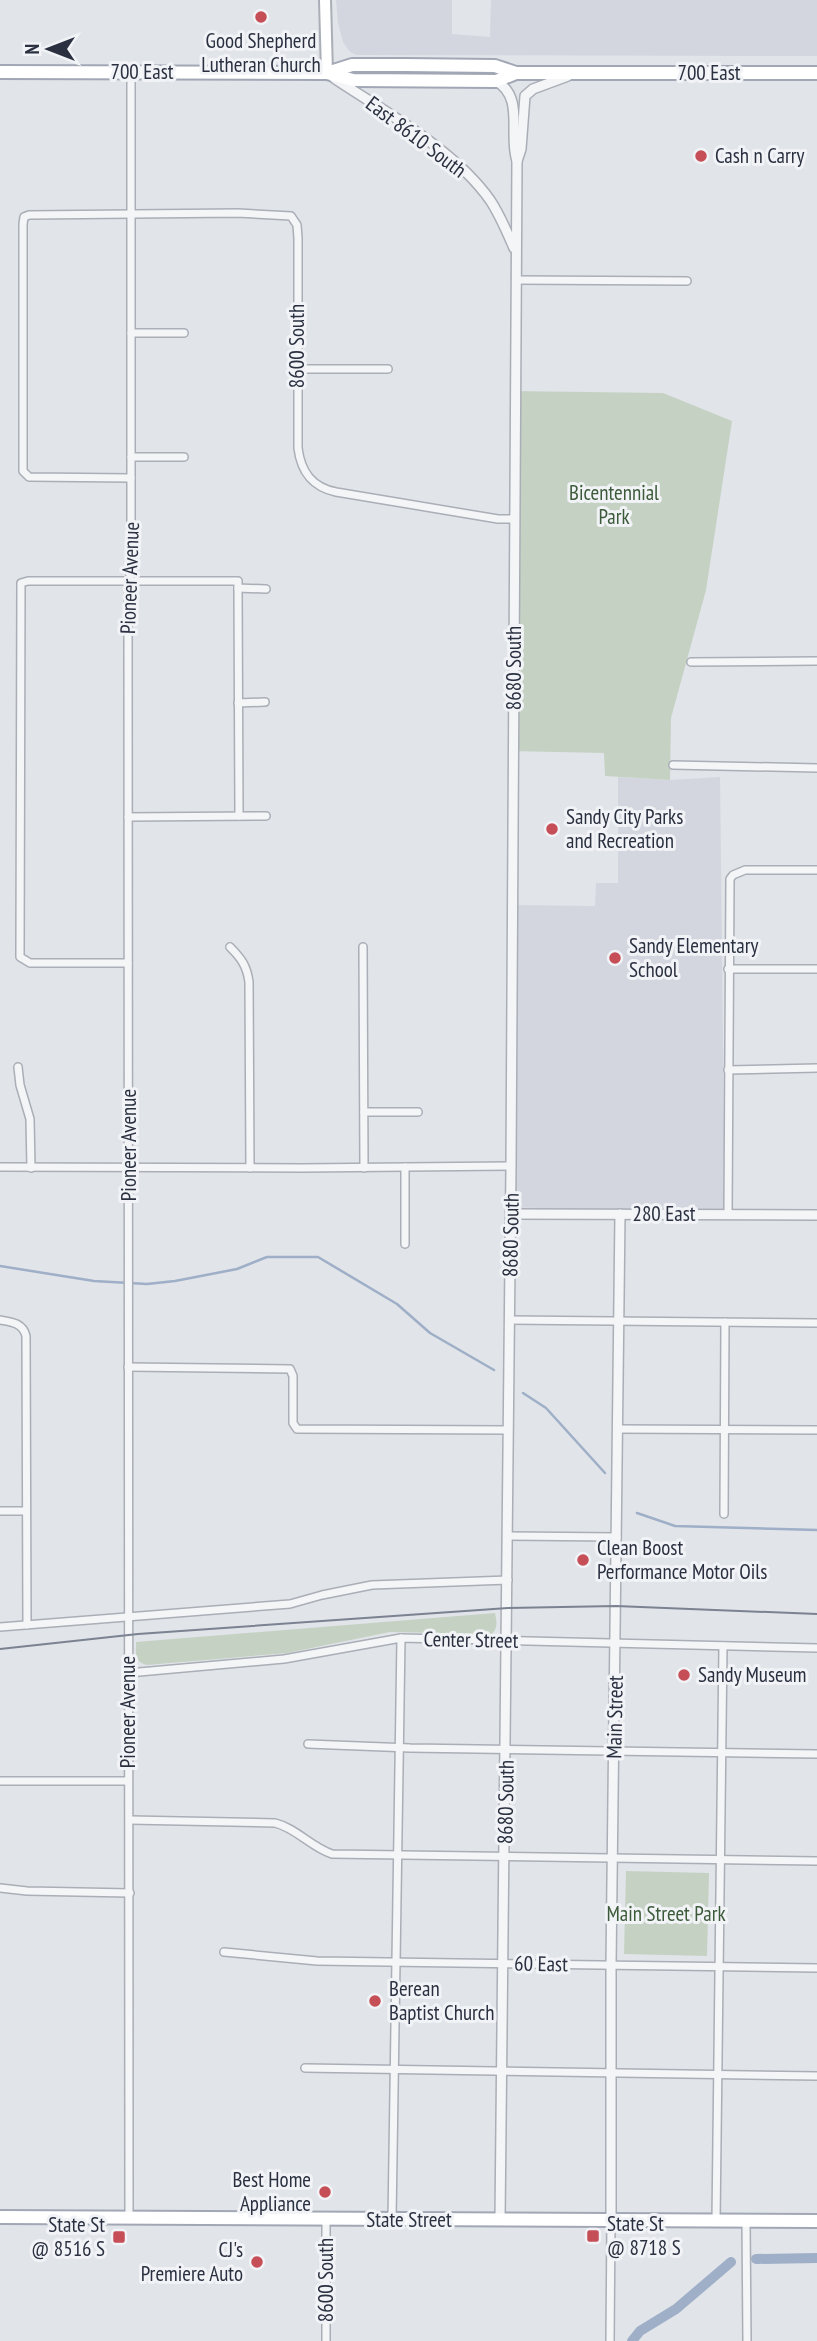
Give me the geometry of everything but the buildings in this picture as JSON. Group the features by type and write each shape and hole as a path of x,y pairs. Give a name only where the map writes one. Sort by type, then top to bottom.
{"main road":[{"path":"325,0 327,73"},
{"name":"700 East","path":"327,73 352,65 495,66 516,73 817,73"},
{"name":"700 East","path":"0,72 327,73 353,80 496,81 516,73"},
{"name":"State Street","path":"0,2217 817,2221"}],"street":[{"name":"Pioneer Avenue","path":"129,2218 128,603 131,478 131,73"},
{"name":"East 8610 South","path":"327,73 409,128 464,171 490,201 515,250"},
{"path":"517,161 521,149 525,96 534,89 576,73"},
{"path":"496,81 507,89 513,100 513,148 517,161"},
{"name":"8680 South","path":"500,2220 508,1580 517,161"},
{"name":"8600 South","path":"131,214 291,216 297,225 298,449 301,466 311,481 326,490 498,519 514,519"},
{"path":"131,214 24,217 23,461 25,475 29,477 131,478"},
{"path":"516,279 687,281"},
{"path":"131,333 184,333"},
{"path":"298,369 388,369"},
{"path":"131,457 184,457"},
{"path":"128,963 30,963 20,957 21,583 237,581 239,816"},
{"path":"238,588 266,589"},
{"path":"691,662 817,661"},
{"path":"238,703 265,702"},
{"path":"673,765 817,768"},
{"path":"128,817 266,816"},
{"path":"728,1215 729,886 733,875 745,870 817,870"},
{"path":"230,947 248,970 250,1168"},
{"path":"363,947 364,1168"},
{"path":"728,969 817,969"},
{"path":"18,1067 30,1119 31,1168"},
{"path":"728,1070 817,1068"},
{"path":"364,1112 418,1112"},
{"path":"0,1167 511,1166"},
{"path":"405,1167 405,1244"},
{"name":"280 East","path":"511,1214 817,1215"},
{"name":"Main Street","path":"611,2220 611,1965 620,1214"},
{"path":"0,1320 24,1329 26,1343 27,1625"},
{"path":"509,1320 817,1322"},
{"path":"724,1514 725,1322"},
{"path":"128,1367 290,1369 293,1376 293,1423 298,1429 508,1430"},
{"path":"618,1429 817,1430"},
{"path":"0,1511 26,1511"},
{"path":"508,1536 617,1537"},
{"path":"0,1627 290,1605 322,1595 372,1585 508,1580"},
{"path":"392,2220 401,1638"},
{"name":"Center Street","path":"128,1673 284,1659 401,1638 817,1648"},
{"path":"716,2221 723,1646"},
{"path":"308,1744 399,1748 817,1754"},
{"path":"0,1781 128,1781"},
{"path":"130,1820 275,1822 319,1850 332,1854 817,1861"},
{"path":"0,1888 27,1891 130,1892"},
{"name":"60 East","path":"224,1952 317,1961 817,1968"},
{"path":"305,2068 817,2076"},
{"name":"8600 South","path":"326,2219 326,2341"},
{"path":"610,2341 611,2220"},
{"path":"746,2221 747,2341"}],"shaded area":[{"path":"336,0 452,0 452,34 490,37 491,0 817,0 817,56 357,55 350,52 343,42"},
{"name":"Sandy Elementary School","path":"618,777 670,780 720,777 725,1215 507,1207 508,905 595,906 596,883 618,883"}],"green space":[{"name":"Bicentennial Park","path":"511,391 663,393 732,421 706,590 671,718 670,780 605,776 604,753 509,751"},
{"path":"495,1613 496,1626 492,1634 390,1632 287,1653 147,1665 140,1662 136,1653 136,1642"},
{"name":"Main Street Park","path":"626,1871 709,1873 707,1956 624,1954"}],"waterway":[{"path":"0,1266 94,1281 147,1284 237,1269 267,1257 318,1257 397,1304 430,1333 494,1370"},
{"path":"523,1393 546,1408 605,1473"},
{"path":"637,1513 675,1526 817,1530"},
{"path":"756,2259 817,2258"},
{"path":"632,2341 640,2331 676,2309 731,2262"}],"tram line":[{"path":"0,1649 138,1634 508,1608 616,1606 817,1614"}],"place":[{"name":"Good Shepherd Lutheran Church","path":"261,17"},
{"name":"Cash n Carry","path":"701,156"},
{"name":"Sandy City Parks and Recreation","path":"552,829"},
{"name":"Sandy Elementary School","path":"615,958"},
{"name":"Clean Boost Performance Motor Oils","path":"583,1560"},
{"name":"Sandy Museum","path":"684,1675"},
{"name":"Berean Baptist Church","path":"375,2001"},
{"name":"Best Home Appliance","path":"325,2192"},
{"name":"State St @ 8718 S","path":"593,2236"},
{"name":"State St @ 8516 S","path":"119,2237"},
{"name":"CJ's Premiere Auto","path":"257,2262"}]}
